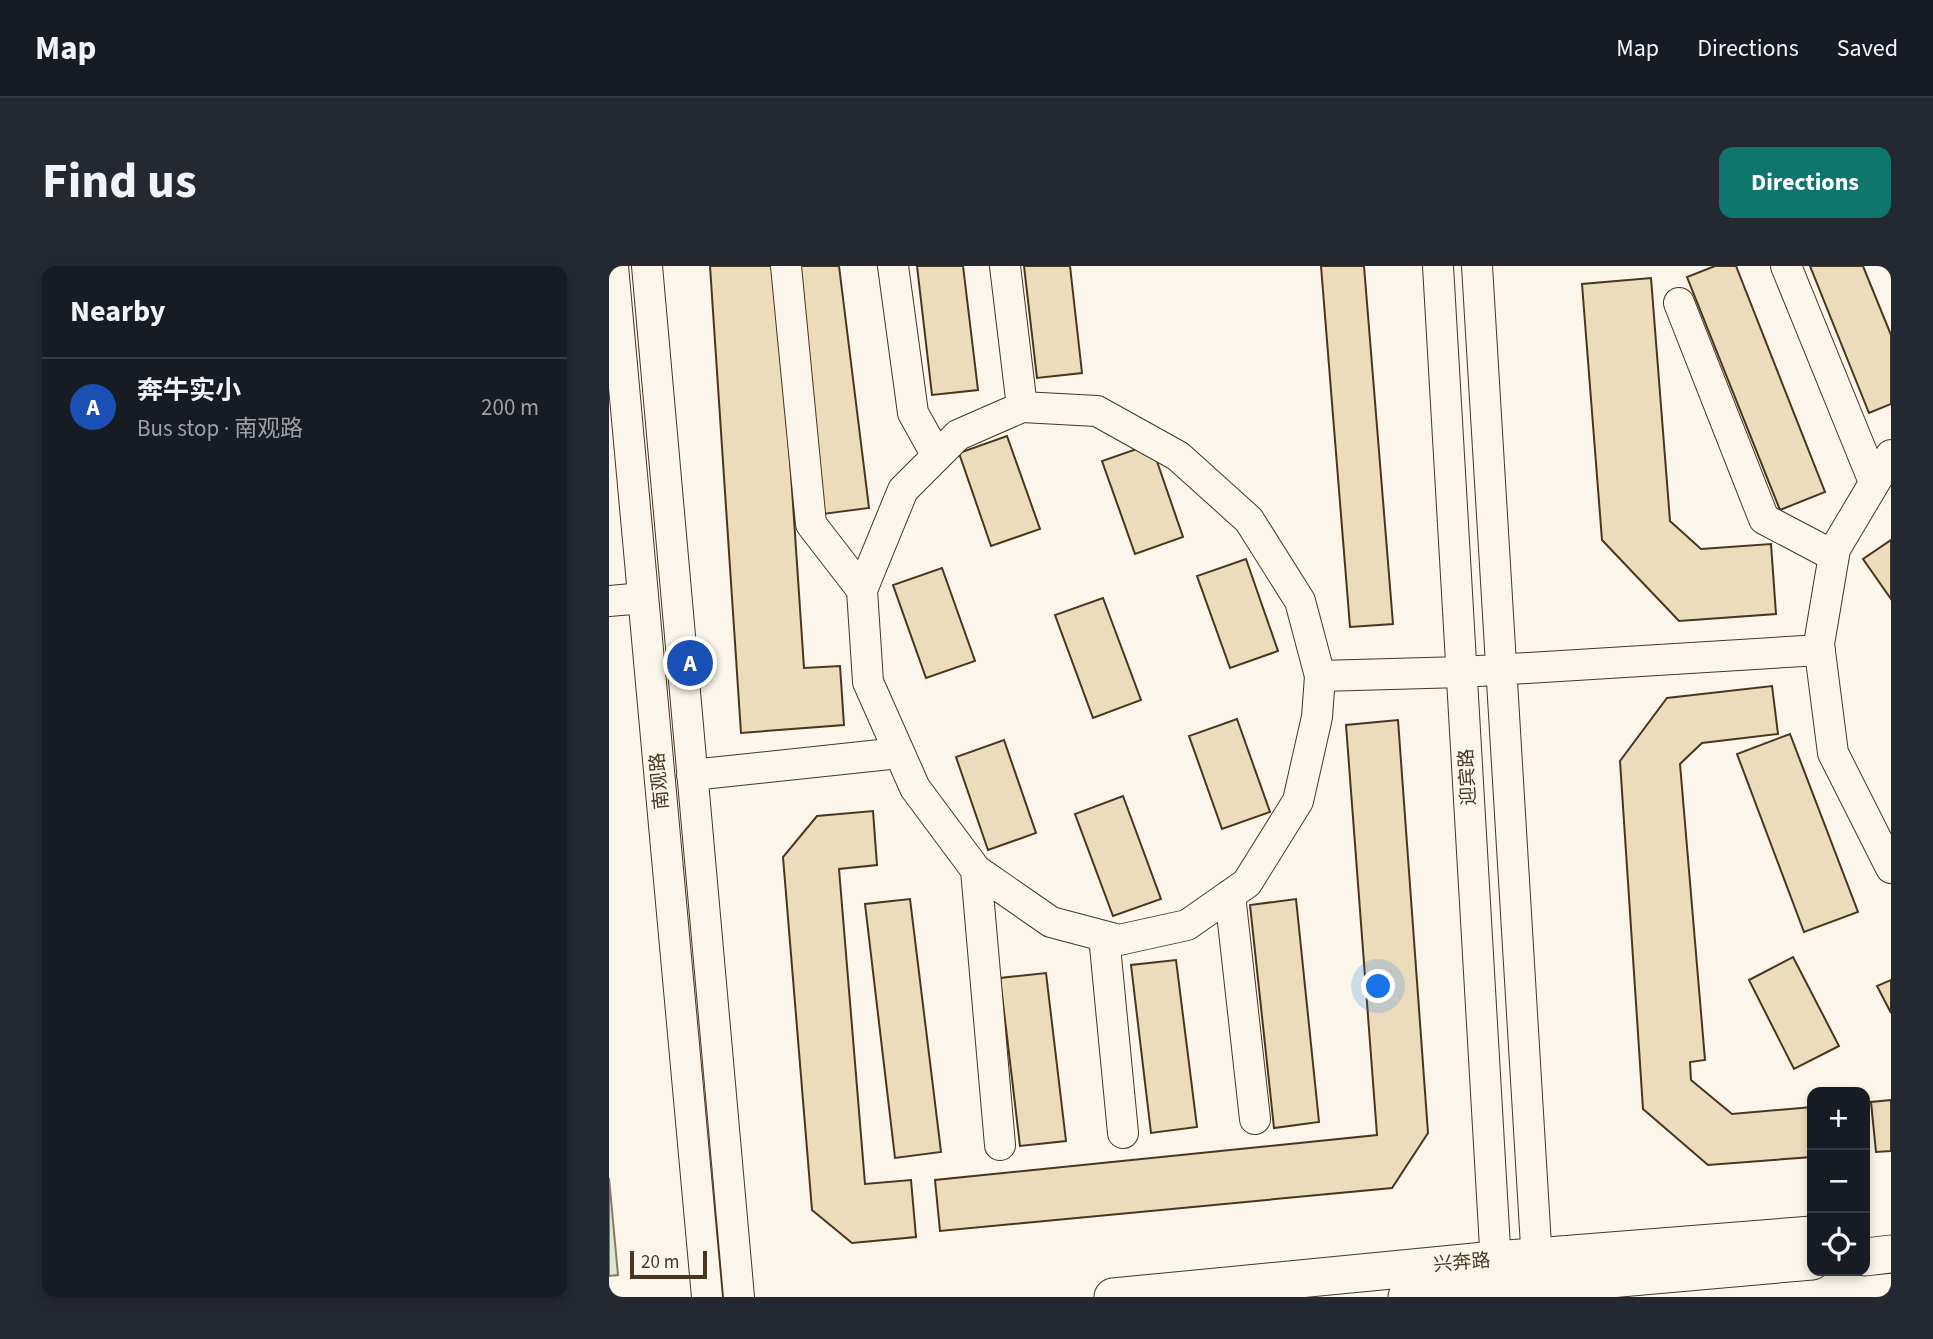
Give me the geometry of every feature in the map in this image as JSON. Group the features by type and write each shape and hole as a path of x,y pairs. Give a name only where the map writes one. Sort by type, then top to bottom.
{"main road":[{"path":"1870,1231 1891,1229"},
{"name":"兴奔路","path":"1113,1297 1538,1280 1807,1236"},
{"path":"1870,1256 1891,1254"},
{"path":"1538,1280 1807,1261"},
{"path":"1407,1297 1497,1282"}],"street":[{"name":"南观路","path":"613,266 619,437 643,598 706,1297"},
{"name":"南观路","path":"647,266 739,1297"},
{"path":"786,266 811,524 862,590"},
{"path":"893,266 913,413 937,457"},
{"path":"1005,266 1022,407"},
{"name":"迎宾路","path":"1439,266 1497,1282"},
{"name":"迎宾路","path":"1477,266 1538,1280"},
{"path":"1786,266 1874,482"},
{"path":"1679,303 1763,519 1834,556"},
{"path":"1022,407 1097,411 1178,456 1249,520 1300,601 1319,676 1317,717 1298,801 1247,883 1187,925 1119,940 1051,922 976,870 915,788 867,682 862,590 903,491 937,457 958,435 1022,407"},
{"path":"1891,455 1835,548 1820,650 1833,753 1891,868"},
{"path":"609,601 643,598"},
{"path":"1319,676 1501,670 1820,650"},
{"path":"692,775 899,753"},
{"path":"976,870 1000,1145"},
{"path":"1230,895 1255,1119"},
{"path":"1104,936 1123,1133"}],"green space":[{"path":"609,1178 618,1275 609,1276"}],"building":[{"path":"710,266 777,266 804,668 840,666 844,725 741,733"},
{"path":"793,266 839,266 869,508 823,514"},
{"path":"917,266 963,266 978,390 932,395"},
{"path":"1024,266 1070,266 1082,373 1037,378"},
{"path":"1321,266 1364,266 1393,624 1350,627"},
{"path":"1715,266 1736,266 1825,492 1780,510 1687,277"},
{"path":"1810,266 1863,266 1891,335 1891,404 1869,413"},
{"path":"1651,278 1670,521 1701,549 1771,544 1776,614 1679,621 1602,540 1582,284"},
{"path":"1007,436 1040,529 991,546 959,453"},
{"path":"1151,444 1183,537 1135,554 1102,461"},
{"path":"1891,540 1891,599 1863,559"},
{"path":"1246,559 1278,651 1230,668 1197,576"},
{"path":"942,568 975,661 926,678 893,585"},
{"path":"1103,598 1141,700 1093,718 1055,615"},
{"path":"1772,686 1778,734 1702,743 1680,764 1705,1060 1690,1062 1691,1080 1732,1114 1807,1107 1807,1157 1708,1165 1643,1109 1620,761 1667,698"},
{"path":"1237,719 1270,812 1222,829 1189,736"},
{"path":"1398,720 1428,1133 1392,1188 940,1231 935,1180 1377,1135 1346,725"},
{"path":"1790,734 1858,912 1804,932 1737,754"},
{"path":"1004,740 1036,833 988,850 956,757"},
{"path":"1123,796 1161,899 1113,916 1075,814"},
{"path":"873,811 877,865 839,869 865,1184 911,1180 916,1237 852,1243 812,1210 783,857 817,816"},
{"path":"910,899 941,1152 895,1158 865,904"},
{"path":"1296,899 1319,1122 1274,1128 1250,905"},
{"path":"1793,957 1839,1046 1794,1069 1749,980"},
{"path":"1176,960 1197,1127 1151,1133 1131,965"},
{"path":"1046,973 1066,1141 1020,1146 1000,978"},
{"path":"1891,980 1891,1013 1877,986"},
{"path":"1891,1100 1891,1151 1876,1152 1871,1102"}],"place":[{"name":"奔牛实小","path":"690,663"}]}
